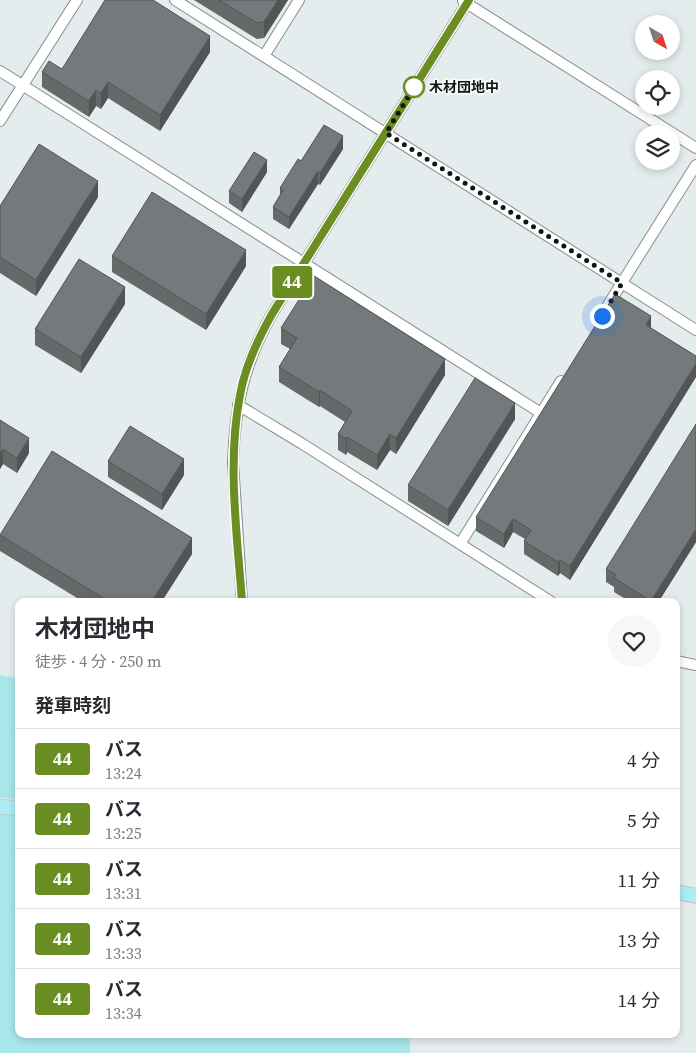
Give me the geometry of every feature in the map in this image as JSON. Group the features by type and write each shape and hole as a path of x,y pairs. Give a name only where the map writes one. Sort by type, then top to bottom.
{"main road":[{"path":"0,807 15,808"},
{"path":"680,893 696,896"}],"street":[{"path":"0,121 77,0"},
{"path":"175,0 696,330"},
{"path":"264,56 299,0"},
{"path":"242,598 233,462 234,439 238,405 244,378 256,344 272,314 386,133 466,1 696,148"},
{"path":"0,70 541,413"},
{"path":"602,316 696,166"},
{"path":"460,544 567,372"},
{"path":"238,405 545,598"},
{"path":"680,662 696,665"}],"shaded area":[{"path":"0,675 15,678 15,799 0,798"},
{"path":"0,812 15,812 15,1038 409,1038 410,1043 410,1053 0,1053"}],"building":[{"path":"105,0 153,0 210,36 160,115 108,82 101,93 96,90 89,101 42,72 49,61 62,69"},
{"path":"219,0 278,0 264,22 257,23"},
{"path":"324,125 343,136 289,217 273,207 283,190 280,188 298,159 301,161"},
{"path":"39,144 98,181 36,280 0,257 0,206"},
{"path":"254,152 267,160 242,199 229,191"},
{"path":"152,192 246,250 206,314 112,256"},
{"path":"79,259 125,287 81,357 35,329"},
{"path":"314,276 445,359 396,438 390,434 377,455 347,437 346,439 338,434 352,411 279,367 297,338 281,328"},
{"path":"615,294 651,316 646,325 696,356 696,364 570,566 560,560 558,562 524,541 531,530 513,519 504,534 476,517"},
{"path":"475,378 515,403 448,510 408,485"},
{"path":"0,420 29,438 17,458 3,449 0,454"},
{"path":"696,424 696,529 653,598 646,598 614,578 616,575 606,569"},
{"path":"130,426 184,459 162,494 108,461"},
{"path":"52,451 192,538 154,598 103,598 0,535"}],"bus line":[{"name":"44","path":"242,598 234,493 233,451 240,394 256,344 272,314 469,0"}],"place":[{"name":"木材団地中","path":"414,87"}],"route":[{"path":"414,87 418,81 386,133 622,283 602,316"}]}
